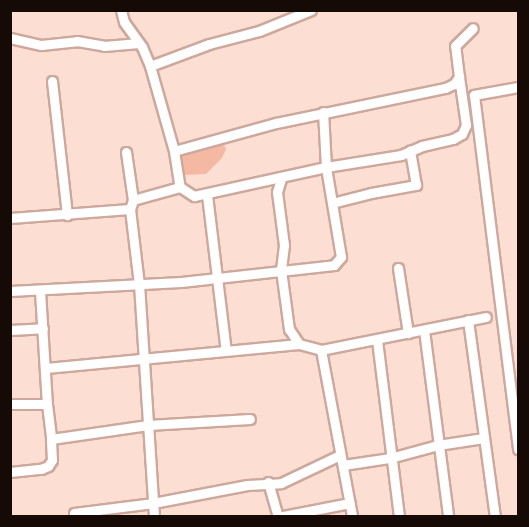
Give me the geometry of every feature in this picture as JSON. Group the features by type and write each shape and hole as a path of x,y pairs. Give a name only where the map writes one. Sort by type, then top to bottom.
{"street":[{"path":"121,10 124,22 139,43 150,66 174,151 180,187 194,196 410,151 462,134 466,125 455,46 473,28"},
{"path":"150,66 209,44 259,31 311,10"},
{"path":"10,38 41,45 77,41 104,46 139,43"},
{"path":"174,151 323,112 445,88 454,84 459,77"},
{"path":"52,81 68,215"},
{"path":"462,97 519,87"},
{"path":"474,95 519,449"},
{"path":"10,291 215,279 328,266 339,262 326,167 323,112"},
{"path":"332,203 370,193 416,185 410,151"},
{"path":"126,152 139,284 154,516"},
{"path":"281,178 277,192 284,245 282,270 289,329 283,346"},
{"path":"10,218 68,215 131,205 180,187"},
{"path":"207,195 215,279 226,351"},
{"path":"398,268 408,333"},
{"path":"10,471 41,469 48,466 52,460 40,291"},
{"path":"46,368 299,344 321,350 486,317"},
{"path":"468,320 495,516"},
{"path":"10,330 43,328"},
{"path":"289,329 299,344"},
{"path":"423,330 448,516"},
{"path":"377,340 399,516"},
{"path":"321,350 352,516"},
{"path":"10,404 47,404"},
{"path":"51,439 148,425 250,419"},
{"path":"343,465 390,458 438,445 483,438"},
{"path":"74,513 153,503 268,482 281,483 340,455"},
{"path":"268,482 278,516"},
{"path":"283,516 350,503"}],"shaded area":[{"path":"220,138 226,149 222,158 206,174 183,175 177,150"}]}
